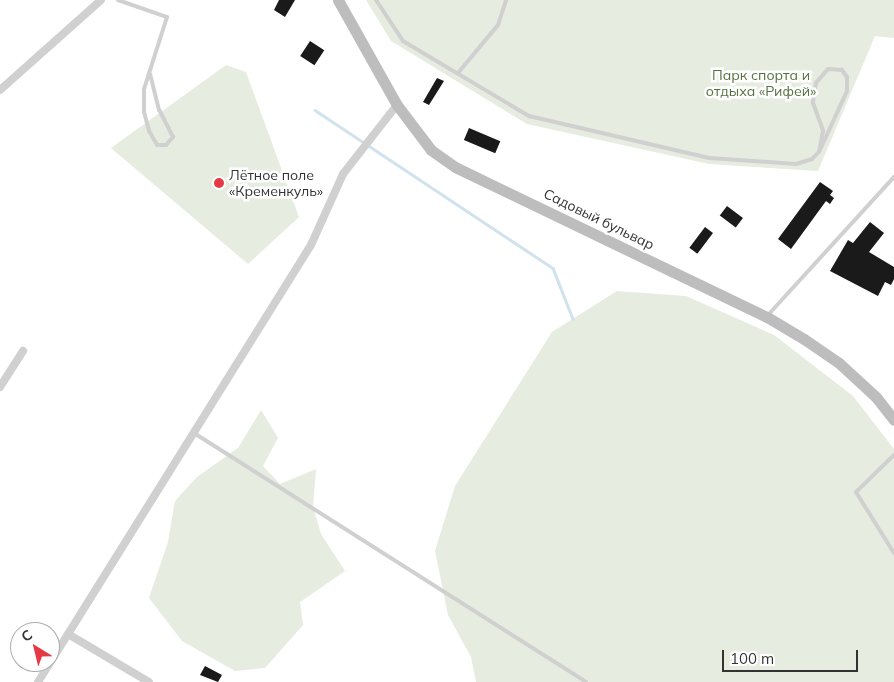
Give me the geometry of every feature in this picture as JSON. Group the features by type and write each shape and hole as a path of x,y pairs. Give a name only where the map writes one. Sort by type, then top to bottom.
{"street":[{"path":"0,90 100,0"},
{"name":"Садовый бульвар","path":"338,0 397,105 431,150 455,166 767,317 839,363 876,397 894,420"},
{"path":"38,682 310,246 343,174 397,105"},
{"path":"0,387 23,351"},
{"path":"68,634 148,682"}],"lane":[{"path":"118,0 167,17 144,89 144,112 149,131 157,145 166,145 173,137 160,110 150,74"},
{"path":"376,0 403,41 541,121 690,154 796,164 806,163 820,152 847,91 847,77 842,70 834,68 821,74 814,95 815,111 823,126 820,152"},
{"path":"458,74 498,25 506,0"},
{"path":"767,317 894,178"},
{"path":"194,433 586,682"},
{"path":"894,455 856,492 894,553"}],"green space":[{"name":"Парк спорта и отдыха «Рифей»","path":"366,0 894,0 894,38 875,36 818,171 709,164 527,124 391,41"},
{"name":"Лётное поле «Кременкуль»","path":"226,65 246,72 299,217 248,264 111,148"},
{"path":"617,291 686,296 774,335 853,396 894,449 894,682 476,682 471,657 448,615 435,551 455,486 552,332"},
{"path":"261,410 278,438 263,466 280,484 316,469 313,507 321,534 345,571 300,602 303,625 265,668 235,671 182,641 149,598 168,542 175,501 197,477 238,448"}],"building":[{"path":"279,0 295,0 285,17 274,10"},
{"path":"310,41 324,50 314,65 300,56"},
{"path":"437,78 444,81 429,105 423,102"},
{"path":"469,128 500,141 495,153 464,140"},
{"path":"820,182 833,191 830,195 834,198 830,204 826,201 791,249 778,239"},
{"path":"727,206 743,218 736,228 720,216"},
{"path":"870,222 884,233 869,252 894,267 894,279 891,285 885,282 878,296 830,271 848,240 853,243"},
{"path":"705,227 713,233 697,254 689,248"},
{"path":"205,666 222,675 218,682 200,675"}],"waterway":[{"path":"315,110 553,268 573,319"}],"place":[{"name":"Лётное поле «Кременкуль»","path":"219,183"}]}
